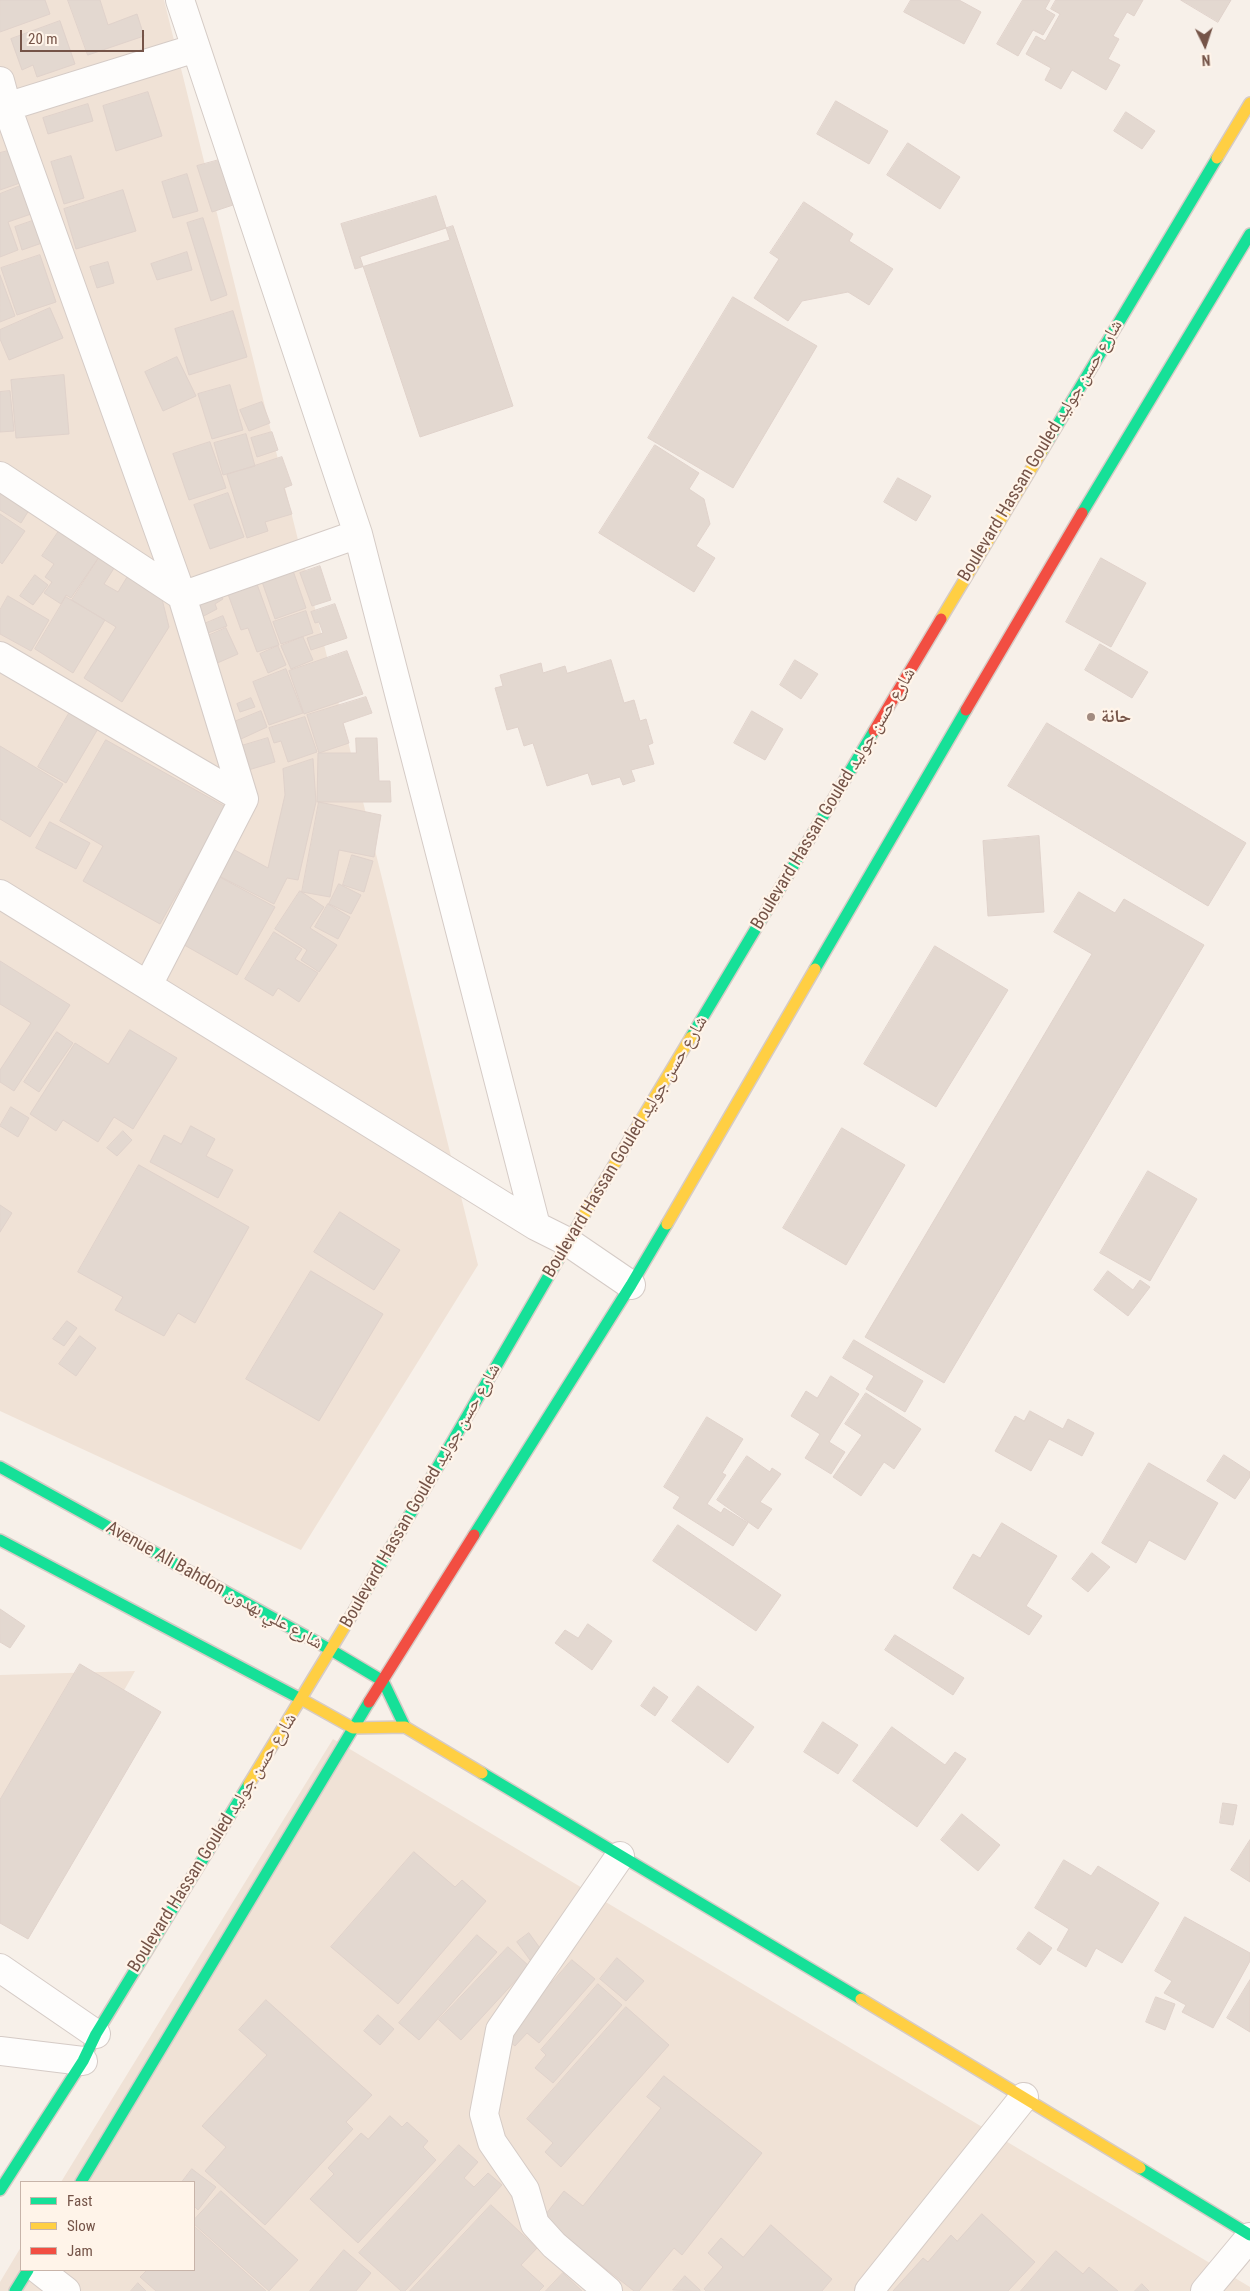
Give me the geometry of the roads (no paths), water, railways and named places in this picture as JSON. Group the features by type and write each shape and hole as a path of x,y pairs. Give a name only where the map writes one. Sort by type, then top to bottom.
{"main road":[{"name":"Boulevard Hassan Gouled شارع حسن جوليد","path":"0,2190 83,2062 96,2034 302,1699 568,1242 1250,102"},
{"path":"82,2181 353,1728 631,1285 1049,568 1250,234"},
{"name":"Avenue Ali Bahdon شارع علي بهدون","path":"0,1467 331,1650 383,1681"},
{"path":"0,1540 302,1699 353,1728 405,1727 1024,2097 1250,2236"},
{"path":"383,1681 405,1727"},
{"path":"16,2291 27,2271"}],"street":[{"path":"180,0 358,534 536,1226"},
{"path":"148,985 244,800 182,596 2,99 196,48"},
{"path":"0,476 182,596"},
{"path":"182,596 358,534"},
{"path":"0,656 244,800"},
{"path":"0,894 536,1226 568,1242 631,1285"},
{"path":"608,2291 554,2245 535,2224 525,2190 492,2142 484,2114 500,2030 620,1856"},
{"path":"0,1968 96,2034"},
{"path":"0,2051 83,2062"},
{"path":"869,2291 1024,2097"},
{"path":"1206,2291 1250,2236"},
{"path":"40,2271 66,2291"}],"place":[{"name":"حانة","path":"1091,717"}]}
